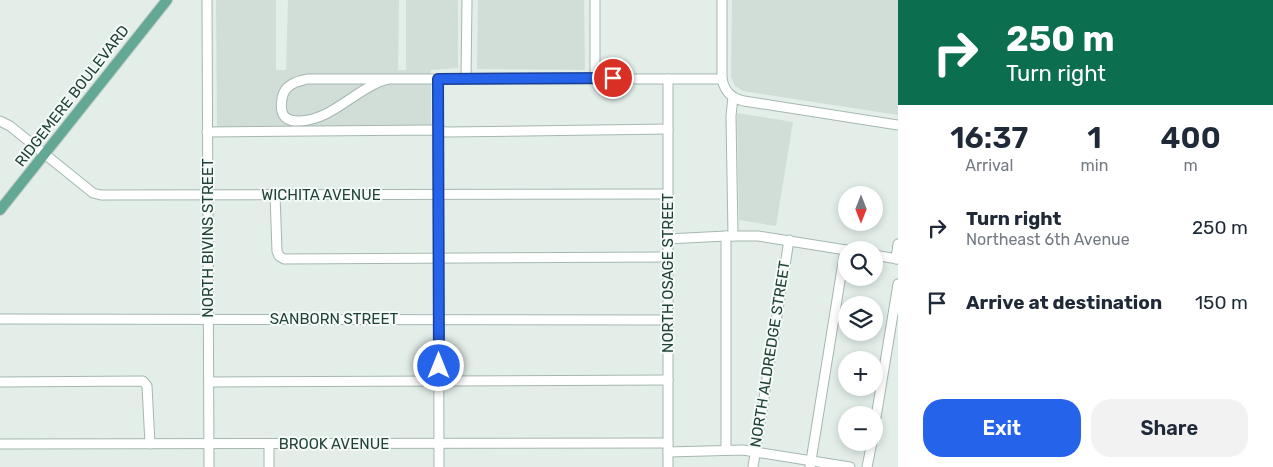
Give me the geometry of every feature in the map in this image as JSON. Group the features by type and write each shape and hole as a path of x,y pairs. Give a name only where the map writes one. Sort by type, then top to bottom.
{"main road":[{"name":"RIDGEMERE BOULEVARD","path":"0,210 167,0"}],"street":[{"path":"466,0 466,79"},
{"path":"595,0 595,78"},
{"path":"722,0 722,79 726,91 733,97 744,101 898,125"},
{"name":"NORTH BIVINS STREET","path":"206,3 209,194 209,467"},
{"path":"389,79 377,82 331,112 313,119 291,121 285,118 282,112 282,96 286,90 294,82 307,79 668,78 722,79"},
{"name":"NORTH OSAGE STREET","path":"668,78 668,467"},
{"path":"438,79 439,467"},
{"path":"726,450 731,116 733,97"},
{"name":"WICHITA AVENUE","path":"0,121 10,126 97,194 668,194"},
{"path":"207,132 595,131 668,129"},
{"path":"275,195 276,250 279,256 284,259 668,257"},
{"path":"667,239 758,236 838,249"},
{"name":"NORTH ALDREDGE STREET","path":"753,467 789,240"},
{"path":"883,257 897,259 898,244"},
{"path":"878,406 898,284"},
{"path":"810,464 840,286"},
{"name":"SANBORN STREET","path":"0,319 668,320"},
{"path":"209,382 668,380"},
{"path":"0,382 142,381 147,386 150,444"},
{"name":"BROOK AVENUE","path":"0,444 439,444 668,447 755,451 810,464 850,467"},
{"path":"269,444 269,467"},
{"path":"868,467 871,451"}],"shaded area":[{"path":"216,0 276,0 276,70 286,70 288,0 399,0 398,70 406,70 406,0 458,0 458,68 431,70 431,127 217,128"},
{"path":"478,0 584,0 585,70 477,69"},
{"path":"732,0 898,0 898,115 743,91 735,86 731,77"},
{"path":"737,113 793,122 776,226 739,220"}],"route":[{"path":"439,366 438,79 613,78"}]}
